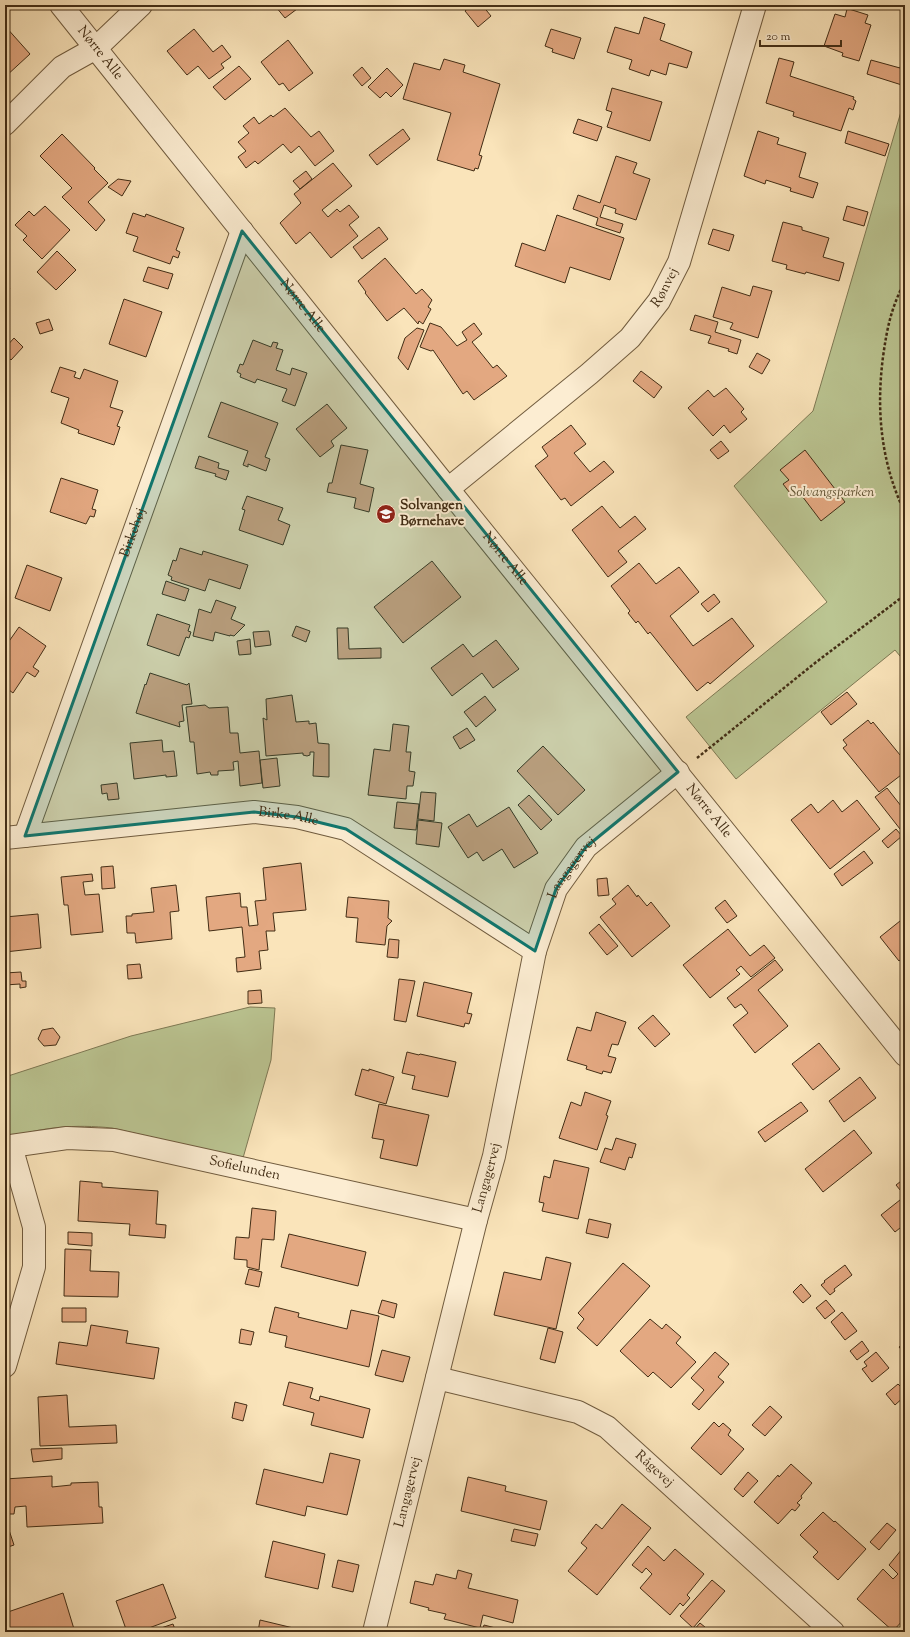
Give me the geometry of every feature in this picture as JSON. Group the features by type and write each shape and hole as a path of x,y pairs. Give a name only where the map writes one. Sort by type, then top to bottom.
{"street":[{"name":"Nørre Alle","path":"61,5 448,489 905,1055"},
{"path":"5,124 62,68 96,48 141,5"},
{"name":"Rønvej","path":"448,489 630,338 660,301 679,262 755,5"},
{"name":"Birkehøj","path":"15,837 242,230"},
{"name":"Langagervej","path":"374,1632 476,1220 494,1156 535,951 556,889 586,847 678,772"},
{"name":"Birke Alle","path":"15,837 254,812 297,817 346,829 535,951"},
{"name":"Sofielunden","path":"5,1366 34,1267 34,1227 8,1147 66,1138 114,1140 476,1220"},
{"name":"Rågevej","path":"437,1378 578,1412 607,1427 833,1632"}],"path":[{"path":"905,281 890,313 886,332 879,396 881,433 886,459 897,495 905,513"},
{"path":"678,772 815,663 905,595"}],"highlighted area":[{"path":"242,231 448,489 678,772 586,847 556,889 535,951 346,829 297,817 254,812 25,836"}],"green space":[{"name":"Solvangsparken","path":"905,98 905,662 895,650 736,779 686,717 827,602 734,486 813,411"},
{"path":"250,1007 275,1008 271,1060 243,1158 112,1128 85,1126 45,1129 5,1139 5,1077 131,1036"}],"building":[{"path":"279,5 301,6 285,18 276,7"},
{"path":"472,5 482,5 491,16 478,27 465,11"},
{"path":"835,5 850,5 849,9 868,15 865,23 871,25 859,61 842,56 843,53 824,46 835,14 845,17 847,9"},
{"path":"644,17 665,24 660,40 692,52 687,68 669,63 666,75 651,70 649,76 629,69 632,60 607,52 615,27 639,34"},
{"path":"5,26 30,54 5,77"},
{"path":"194,29 213,52 222,45 231,57 221,64 224,68 209,79 198,66 187,75 167,51"},
{"path":"551,29 581,38 574,59 552,52 553,49 545,46"},
{"path":"288,40 313,73 289,91 283,83 279,85 261,62"},
{"path":"905,49 905,86 867,74 871,60 900,68"},
{"path":"779,58 794,62 790,76 854,97 853,99 856,101 853,110 849,108 841,131 793,116 794,112 766,103"},
{"path":"444,59 465,65 463,72 500,84 479,155 482,156 478,169 475,168 474,171 437,160 451,113 403,99 414,63 440,70"},
{"path":"239,66 251,79 225,100 213,87"},
{"path":"362,67 371,78 362,86 353,75"},
{"path":"387,68 403,85 391,97 386,92 380,98 368,87"},
{"path":"612,88 662,102 650,141 607,127 612,112 606,110"},
{"path":"285,108 311,137 319,131 334,151 315,166 299,146 291,153 283,144 258,164 255,161 246,168 238,157 246,151 238,142 249,133 243,126 254,117 259,124 271,115 273,117"},
{"path":"578,119 602,127 597,141 573,133"},
{"path":"403,129 410,139 377,165 369,155"},
{"path":"758,131 779,138 777,144 806,153 799,177 818,183 813,198 790,191 791,188 766,180 765,184 744,176"},
{"path":"848,131 889,144 885,156 845,143"},
{"path":"62,134 108,183 88,202 105,220 96,231 62,197 72,188 40,156"},
{"path":"616,156 637,163 633,173 650,179 636,220 615,213 616,209 604,205 600,217 623,224 620,233 596,225 598,218 573,209 578,195 600,203"},
{"path":"333,163 352,186 322,210 328,217 337,209 340,212 349,205 359,217 349,225 358,236 331,258 310,232 296,244 280,223 301,203 294,194"},
{"path":"306,171 312,179 300,189 293,181"},
{"path":"118,179 131,181 122,196 108,187"},
{"path":"45,206 70,230 42,259 23,240 27,236 15,225 29,211 34,216"},
{"path":"847,206 868,212 864,226 843,220"},
{"path":"133,213 145,217 146,214 184,228 176,250 180,252 178,258 173,256 170,264 133,251 138,237 126,233"},
{"path":"557,215 624,238 610,280 570,267 565,283 515,266 522,243 545,251"},
{"path":"783,222 802,227 802,230 829,238 823,257 844,263 839,281 806,272 805,274 786,269 787,265 772,261"},
{"path":"379,227 388,239 362,259 353,247"},
{"path":"713,229 734,235 729,251 708,244"},
{"path":"57,251 76,270 56,290 37,272"},
{"path":"385,258 416,294 422,289 432,300 428,307 431,309 423,324 419,321 418,324 404,308 387,321 365,293 366,292 358,281"},
{"path":"148,267 173,274 168,289 143,281"},
{"path":"5,283 10,289 5,294"},
{"path":"753,286 772,291 758,338 730,329 733,323 713,317 722,287 750,296"},
{"path":"124,299 162,312 146,357 109,344"},
{"path":"695,315 718,322 715,332 741,340 737,354 728,351 729,349 708,343 711,336 690,330"},
{"path":"49,319 53,330 40,334 36,323"},
{"path":"430,323 441,327 457,346 467,340 462,332 474,323 482,334 472,342 493,368 497,365 507,376 474,400 467,391 463,394 433,350 431,351 420,347"},
{"path":"417,328 424,330 408,370 398,358 405,338"},
{"path":"14,338 23,347 11,360 5,354 5,348"},
{"path":"253,340 271,347 273,342 278,343 276,348 283,350 276,370 290,375 292,368 307,373 295,406 282,401 287,389 257,379 255,383 240,377 241,374 237,372 240,364 243,365"},
{"path":"757,353 770,360 762,374 749,367"},
{"path":"60,367 76,372 74,377 80,379 84,369 118,381 110,407 123,411 117,426 120,427 114,445 78,433 79,430 61,423 69,398 51,392"},
{"path":"641,371 662,387 654,398 633,381"},
{"path":"726,388 744,409 741,412 747,419 730,433 724,425 713,436 688,408 708,390 714,397"},
{"path":"221,402 278,423 265,457 270,459 266,471 248,464 248,467 243,465 248,451 208,437"},
{"path":"327,404 347,428 331,441 334,446 320,457 296,429"},
{"path":"571,425 586,444 574,453 590,472 604,461 614,472 571,506 565,498 561,500 535,466 548,456 542,447"},
{"path":"721,441 729,451 718,459 710,450"},
{"path":"341,445 368,450 360,484 374,488 369,512 354,508 356,498 327,492 329,483 332,483"},
{"path":"805,450 845,502 821,521 799,492 793,497 783,484 789,480 780,470"},
{"path":"199,456 219,463 218,468 229,471 226,480 215,476 216,474 195,468"},
{"path":"61,478 98,490 92,509 96,510 94,517 90,516 86,524 50,512"},
{"path":"247,496 283,508 278,520 290,525 283,545 239,530 245,510 242,509"},
{"path":"602,506 620,528 635,516 646,529 618,551 627,562 608,577 572,530"},
{"path":"180,548 202,555 203,551 248,565 240,589 209,579 205,591 171,580 172,577 168,575 173,560 176,561"},
{"path":"432,561 461,597 403,643 374,607"},
{"path":"639,563 656,584 679,567 699,592 670,616 693,646 732,618 754,646 710,684 708,682 697,691 650,632 648,634 638,621 636,623 628,613 630,611 611,586"},
{"path":"27,565 62,578 50,611 15,598"},
{"path":"166,581 189,589 185,601 162,594"},
{"path":"714,594 720,602 708,612 701,604"},
{"path":"216,600 236,607 231,619 245,625 234,636 215,632 213,641 193,636 199,609 211,613"},
{"path":"157,614 190,625 188,631 191,632 189,638 186,637 179,656 147,645"},
{"path":"296,626 310,631 306,642 292,636"},
{"path":"19,627 46,646 33,667 39,671 35,677 27,672 13,693 5,687 5,647"},
{"path":"337,628 348,628 349,649 381,648 381,658 338,659"},
{"path":"269,631 271,645 255,647 253,632"},
{"path":"250,639 251,654 239,655 237,641"},
{"path":"496,640 519,669 493,688 482,673 452,696 431,668 463,644 473,657"},
{"path":"150,673 187,685 189,683 192,704 182,705 184,721 179,722 180,727 136,713"},
{"path":"847,692 857,704 831,725 821,712"},
{"path":"292,695 296,722 309,721 309,724 316,723 318,743 329,744 329,777 313,776 314,752 310,752 310,755 307,756 303,755 303,753 266,756 263,718 267,720 266,699"},
{"path":"485,696 496,710 476,727 464,712"},
{"path":"205,705 209,708 228,707 230,733 238,733 240,753 259,751 262,783 240,786 238,761 233,762 234,770 218,771 218,775 211,775 210,772 197,774 194,742 190,742 186,707"},
{"path":"868,720 871,724 873,722 905,761 905,772 879,792 843,748 847,745 843,740"},
{"path":"393,724 409,726 406,752 411,752 409,771 415,772 413,786 407,786 406,799 368,795 374,749 390,751"},
{"path":"467,728 475,740 460,749 453,737"},
{"path":"162,740 163,752 174,751 177,776 166,777 166,775 134,779 130,743"},
{"path":"543,746 585,790 558,815 517,771"},
{"path":"277,758 280,786 263,788 260,760"},
{"path":"117,783 119,799 108,800 107,793 102,794 101,785"},
{"path":"887,788 905,811 905,826 900,829 875,797"},
{"path":"421,792 436,793 434,821 418,819"},
{"path":"529,795 552,820 541,830 518,805"},
{"path":"833,800 842,812 857,800 880,829 830,869 791,820 811,804 818,813"},
{"path":"397,802 419,804 416,830 394,828"},
{"path":"509,807 538,853 514,868 502,849 483,861 477,852 468,858 448,827 469,814 477,827"},
{"path":"418,820 442,823 439,847 416,844"},
{"path":"896,829 902,836 888,848 882,841"},
{"path":"864,851 873,863 842,886 834,874"},
{"path":"301,863 306,910 273,913 275,931 266,931 268,950 259,951 261,969 237,972 236,958 245,957 242,927 209,931 206,897 240,893 241,907 247,907 249,926 258,925 255,901 266,900 263,868"},
{"path":"113,866 115,888 102,889 101,867"},
{"path":"92,874 93,881 83,882 85,895 99,894 103,932 71,935 68,905 64,905 61,877"},
{"path":"607,878 609,895 598,896 597,879"},
{"path":"176,885 179,911 170,912 172,939 136,943 135,933 127,933 126,916 154,912 151,888"},
{"path":"628,885 637,897 638,895 647,906 651,902 670,926 632,957 600,917 616,904 612,899"},
{"path":"348,897 389,901 388,918 392,921 387,926 385,945 356,942 358,918 346,917"},
{"path":"725,900 737,916 727,923 715,908"},
{"path":"38,914 41,948 5,952 5,917"},
{"path":"905,917 905,956 899,961 880,937"},
{"path":"599,924 618,946 607,955 589,933"},
{"path":"728,929 750,956 764,945 775,958 751,977 741,966 736,970 740,974 710,998 683,965"},
{"path":"389,939 399,940 398,958 387,957"},
{"path":"775,960 783,970 758,990 788,1026 755,1053 733,1025 748,1013 741,1004 735,1008 727,998"},
{"path":"140,964 142,978 128,979 127,965"},
{"path":"21,972 22,981 26,981 26,987 20,988 20,984 5,985 5,973"},
{"path":"399,979 415,981 406,1022 394,1020"},
{"path":"424,982 472,993 467,1013 472,1014 469,1024 465,1023 464,1027 417,1016"},
{"path":"261,990 262,1003 248,1004 248,991"},
{"path":"596,1012 626,1022 618,1045 612,1044 608,1056 616,1058 611,1073 603,1071 602,1074 586,1069 587,1066 567,1060 577,1027 591,1031"},
{"path":"653,1015 670,1034 655,1047 638,1028"},
{"path":"53,1028 60,1037 56,1045 44,1046 38,1039 42,1030"},
{"path":"819,1043 840,1069 813,1090 792,1064"},
{"path":"407,1052 456,1062 448,1097 412,1089 415,1076 402,1073"},
{"path":"362,1069 369,1071 369,1069 394,1077 386,1104 355,1095"},
{"path":"860,1077 876,1098 844,1122 829,1101"},
{"path":"585,1092 611,1101 606,1115 608,1116 597,1150 559,1138 571,1102 581,1106"},
{"path":"801,1102 808,1111 765,1142 758,1132"},
{"path":"379,1104 429,1115 417,1166 380,1158 384,1140 372,1138"},
{"path":"854,1130 872,1153 823,1192 805,1169"},
{"path":"616,1138 636,1144 632,1158 629,1157 625,1170 600,1162 605,1148 612,1150"},
{"path":"554,1160 589,1168 578,1219 542,1211 544,1203 539,1202 544,1176 550,1178"},
{"path":"905,1178 905,1196 896,1185"},
{"path":"80,1181 102,1183 102,1187 158,1191 156,1224 166,1225 165,1238 129,1235 130,1224 78,1221"},
{"path":"905,1196 905,1224 895,1232 881,1215"},
{"path":"252,1208 276,1211 274,1240 262,1239 259,1270 247,1267 247,1260 234,1259 236,1237 249,1238"},
{"path":"589,1219 611,1224 608,1238 586,1233"},
{"path":"68,1232 92,1233 92,1246 68,1244"},
{"path":"289,1234 366,1252 358,1286 281,1267"},
{"path":"65,1249 91,1250 90,1271 119,1272 118,1297 64,1296"},
{"path":"546,1257 571,1263 556,1329 494,1315 504,1272 541,1280"},
{"path":"623,1263 650,1286 597,1346 577,1328 584,1319 578,1313"},
{"path":"845,1265 852,1275 834,1289 835,1291 830,1295 821,1285"},
{"path":"249,1269 262,1272 259,1287 245,1284"},
{"path":"801,1284 811,1296 803,1303 793,1292"},
{"path":"382,1300 397,1304 394,1318 378,1313"},
{"path":"826,1300 835,1311 825,1319 816,1308"},
{"path":"275,1307 299,1313 298,1317 347,1329 351,1310 379,1316 369,1367 285,1347 287,1336 269,1332"},
{"path":"62,1308 86,1308 86,1322 62,1322"},
{"path":"842,1312 857,1331 845,1340 831,1322"},
{"path":"650,1319 662,1329 666,1324 681,1337 676,1343 696,1362 671,1388 653,1372 648,1377 620,1351"},
{"path":"91,1325 128,1331 126,1343 159,1348 154,1379 56,1364 59,1342 87,1346"},
{"path":"548,1328 563,1332 555,1363 540,1359"},
{"path":"241,1329 254,1332 251,1345 239,1343"},
{"path":"862,1341 869,1351 857,1360 850,1351"},
{"path":"905,1342 905,1354 899,1347"},
{"path":"382,1350 410,1357 403,1382 375,1375"},
{"path":"715,1352 729,1364 718,1377 724,1382 699,1410 692,1404 704,1390 691,1378"},
{"path":"876,1352 889,1368 872,1382 862,1369 867,1366 864,1362"},
{"path":"289,1382 313,1388 310,1398 319,1401 320,1396 370,1409 363,1438 311,1425 314,1413 283,1405"},
{"path":"898,1384 905,1391 905,1396 895,1405 886,1394"},
{"path":"67,1395 69,1427 116,1425 117,1443 40,1446 38,1397"},
{"path":"235,1402 247,1405 243,1421 232,1418"},
{"path":"770,1406 782,1417 765,1436 752,1425"},
{"path":"714,1422 719,1427 723,1423 731,1430 728,1435 744,1449 721,1475 691,1448"},
{"path":"62,1448 62,1459 33,1462 31,1449"},
{"path":"330,1453 360,1460 347,1515 307,1506 305,1516 256,1504 264,1469 323,1483"},
{"path":"791,1464 812,1483 797,1503 800,1505 795,1511 792,1509 778,1524 754,1502 778,1475 779,1477"},
{"path":"748,1472 758,1481 743,1497 734,1489"},
{"path":"52,1476 52,1487 71,1485 71,1483 98,1482 99,1507 102,1507 103,1523 27,1527 26,1506 15,1507 14,1514 5,1514 5,1479"},
{"path":"468,1477 506,1486 505,1491 547,1501 540,1530 461,1511"},
{"path":"622,1504 651,1528 597,1595 568,1571 587,1548 581,1543 596,1524 602,1529"},
{"path":"823,1512 866,1549 838,1580 813,1557 818,1552 800,1535"},
{"path":"5,1518 14,1545 5,1548"},
{"path":"887,1523 896,1530 879,1550 870,1542"},
{"path":"514,1529 538,1534 535,1546 511,1541"},
{"path":"273,1541 325,1554 318,1589 265,1577"},
{"path":"648,1546 664,1561 675,1549 704,1574 687,1595 690,1598 683,1606 680,1603 670,1615 640,1588 652,1574 646,1568 642,1573 632,1565"},
{"path":"902,1549 905,1552 905,1584 903,1586 905,1588 905,1618 893,1631 857,1599 883,1569 893,1579 898,1574 889,1565"},
{"path":"338,1560 359,1565 353,1592 332,1587"},
{"path":"458,1570 472,1574 468,1588 518,1600 513,1623 483,1615 480,1628 444,1619 446,1614 428,1610 429,1608 410,1603 415,1581 433,1585 436,1574 456,1579"},
{"path":"712,1580 725,1591 693,1628 680,1616"},
{"path":"163,1584 176,1618 138,1632 127,1632 116,1601"},
{"path":"63,1593 74,1629 64,1632 5,1632 5,1613"},
{"path":"260,1620 310,1632 258,1632"},
{"path":"700,1623 711,1632 692,1632"},
{"path":"173,1624 176,1632 149,1632"},
{"path":"484,1625 511,1632 482,1632"}],"place":[{"name":"Solvangen Børnehave","path":"386,514"}]}
